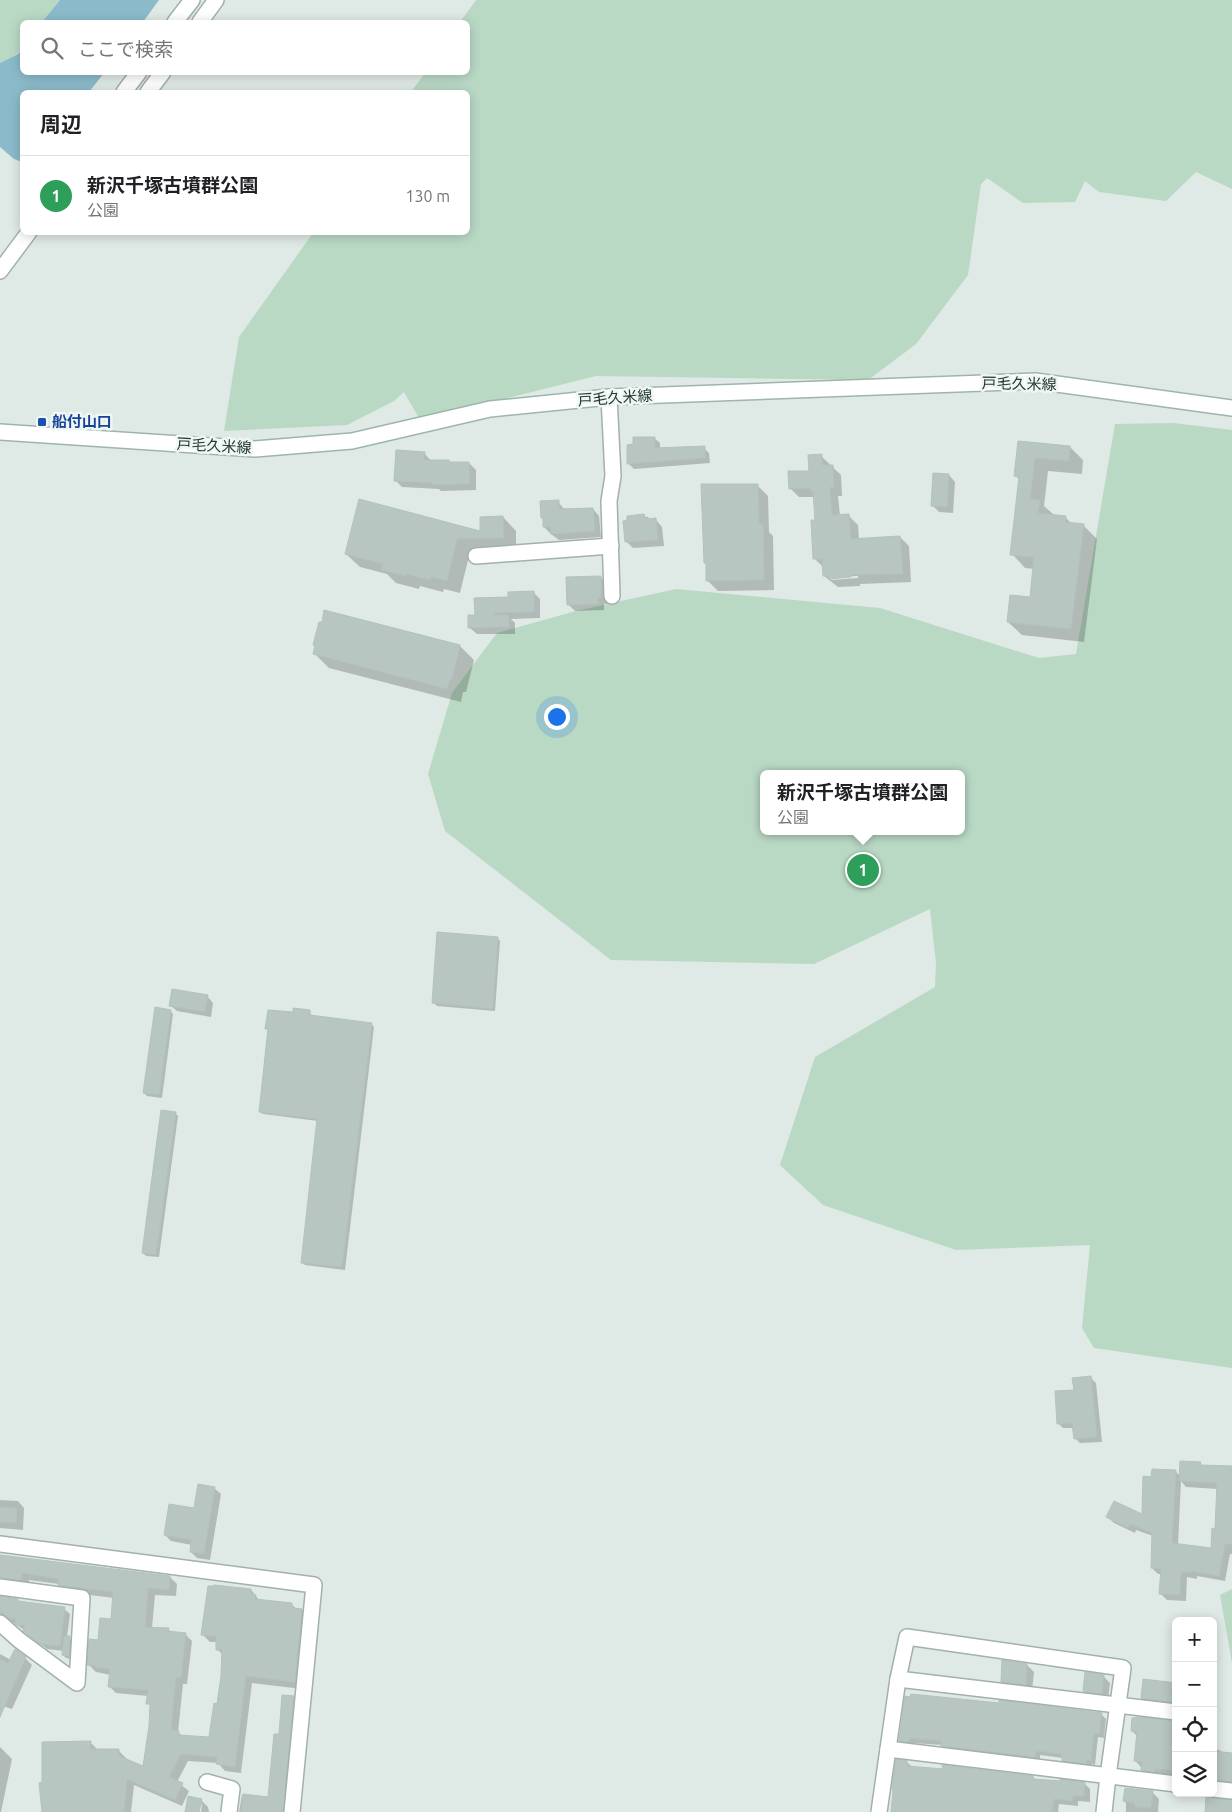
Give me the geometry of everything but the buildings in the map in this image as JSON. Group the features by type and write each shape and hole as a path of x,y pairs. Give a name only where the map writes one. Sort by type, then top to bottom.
{"street":[{"path":"177,20 192,0"},
{"path":"201,20 216,0"},
{"path":"126,90 137,75"},
{"path":"150,90 161,75"},
{"path":"0,271 27,235"},
{"name":"戸毛久米線","path":"0,432 255,449 352,441 490,409 609,397 1034,381 1232,408"},
{"path":"609,397 613,476 609,501 612,596"},
{"path":"476,556 611,546"},
{"path":"0,1544 314,1585 292,1812"},
{"path":"0,1587 82,1598 77,1682 19,1640 0,1622"},
{"path":"879,1812 898,1679 907,1637 1123,1668 1104,1812"},
{"path":"898,1679 1172,1712"},
{"path":"888,1750 1172,1784"},
{"path":"207,1782 232,1789 230,1812"},
{"path":"1217,1789 1232,1791"}],"green space":[{"path":"0,0 60,0 44,20 20,20 20,50 0,63"},
{"path":"476,0 1232,0 1232,189 1196,172 1166,201 1099,192 1085,181 1075,202 1023,203 987,178 981,184 968,275 916,344 868,380 596,376 420,420 404,392 394,401 347,425 224,431 239,337 312,235 470,235 470,90 412,90 424,75 470,75 470,20 461,20"},
{"path":"1173,423 1232,430 1232,1368 1094,1348 1082,1328 1090,1245 956,1250 823,1205 780,1165 815,1057 935,987 936,963 930,909 814,964 611,960 445,831 428,774 452,693 497,633 576,611 676,589 880,608 1039,658 1076,654 1115,424"},
{"path":"1232,1589 1232,1663 1220,1595"}],"water":[{"path":"60,0 159,0 144,20 44,20"},
{"path":"20,52 20,75 102,75 91,90 20,90 20,161 14,159 0,147 0,63"}],"place":[{"name":"船付山口","path":"42,422"},
{"name":"新沢千塚古墳群公園","path":"863,870"}]}
